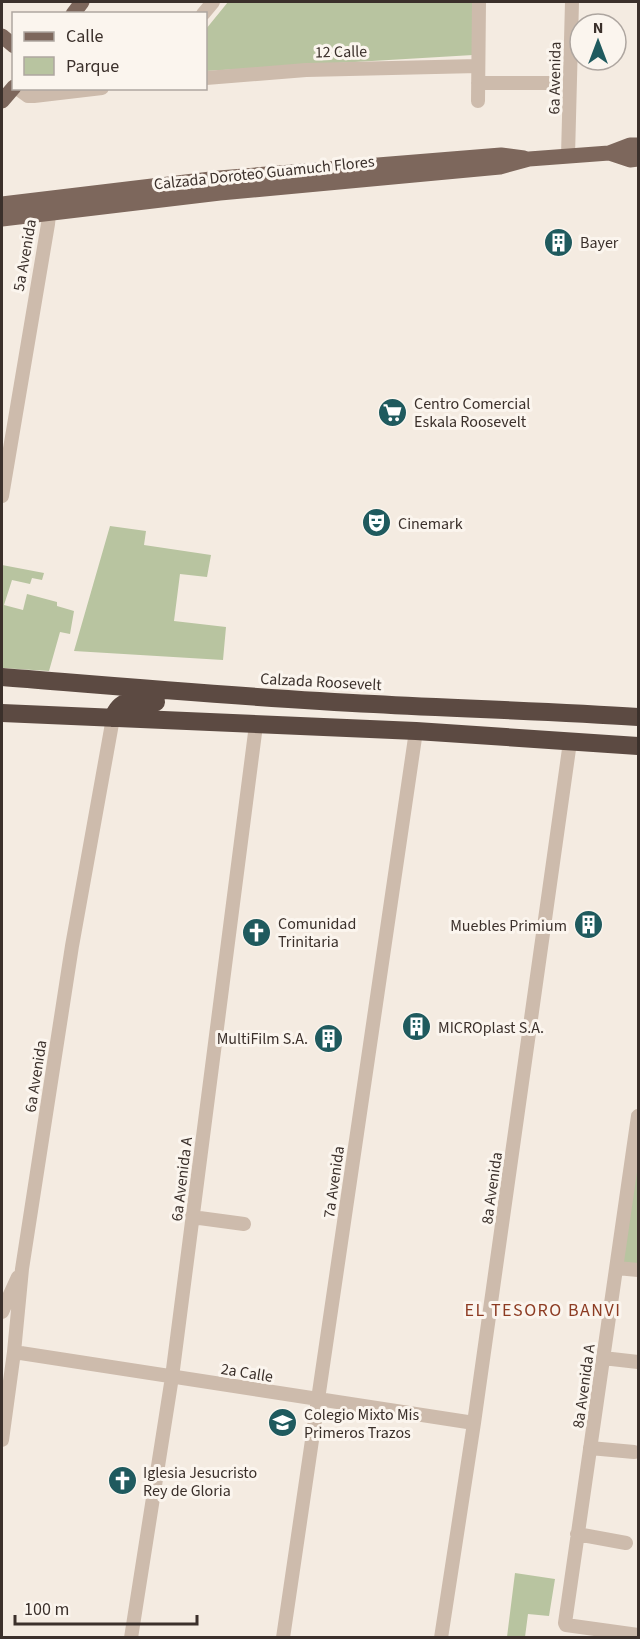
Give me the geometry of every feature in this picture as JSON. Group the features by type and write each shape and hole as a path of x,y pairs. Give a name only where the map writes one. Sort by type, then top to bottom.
{"highway":[{"name":"Calzada Roosevelt","path":"2,677 220,695 639,717"},
{"path":"113,718 120,705 128,701 188,704 220,695"},
{"path":"2,712 416,731 639,746"},
{"path":"604,744 639,735"}],"main road":[{"path":"2,101 13,90"},
{"name":"Calzada Doroteo Guamuch Flores","path":"2,204 50,206 500,167 529,159 609,153 639,144"},
{"name":"Calzada Doroteo Guamuch Flores","path":"609,153 630,160 639,159"},
{"name":"Calzada Doroteo Guamuch Flores","path":"2,219 50,206"}],"street":[{"path":"478,101 479,2"},
{"name":"6a Avenida","path":"568,156 572,2"},
{"name":"12 Calle","path":"207,78 306,69 478,66"},
{"path":"478,83 553,83"},
{"path":"18,90 28,96 85,90"},
{"name":"5a Avenida","path":"2,496 50,206"},
{"name":"6a Avenida","path":"2,1440 22,1269 72,946 113,718"},
{"name":"6a Avenida A","path":"130,1638 172,1377 256,725"},
{"name":"7a Avenida","path":"283,1638 416,731"},
{"name":"8a Avenida","path":"441,1638 474,1423 570,742"},
{"name":"8a Avenida A","path":"639,1116 565,1624 639,1635"},
{"path":"192,1217 244,1224"},
{"path":"617,1268 639,1270"},
{"path":"2,1312 22,1269"},
{"name":"2a Calle","path":"14,1352 474,1423"},
{"path":"603,1358 639,1362"},
{"path":"590,1448 634,1452"},
{"path":"577,1534 626,1543"}],"green space":[{"path":"228,2 473,2 473,55 207,71 207,28"},
{"path":"110,526 146,531 144,545 211,555 207,577 180,574 174,621 226,627 223,660 74,651"},
{"path":"2,565 44,573 42,580 32,578 30,584 12,580 4,605 23,610 27,594 57,602 57,606 74,611 70,634 60,632 49,671 2,668"},
{"path":"638,1146 638,1266 622,1264"},
{"path":"515,1573 555,1579 549,1616 528,1614 525,1637 507,1637"}],"place":[{"name":"Bayer","path":"559,242"},
{"name":"Centro Comercial Eskala Roosevelt","path":"393,412"},
{"name":"Cinemark","path":"377,523"},
{"name":"Muebles Primium","path":"588,925"},
{"name":"Comunidad Trinitaria","path":"257,932"},
{"name":"MICROplast S.A.","path":"417,1027"},
{"name":"MultiFilm S.A.","path":"329,1038"},
{"name":"Colegio Mixto Mis Primeros Trazos","path":"283,1423"},
{"name":"Iglesia Jesucristo Rey de Gloria","path":"122,1481"}],"district":[{"name":"EL TESORO BANVI","path":"543,1310"}]}
